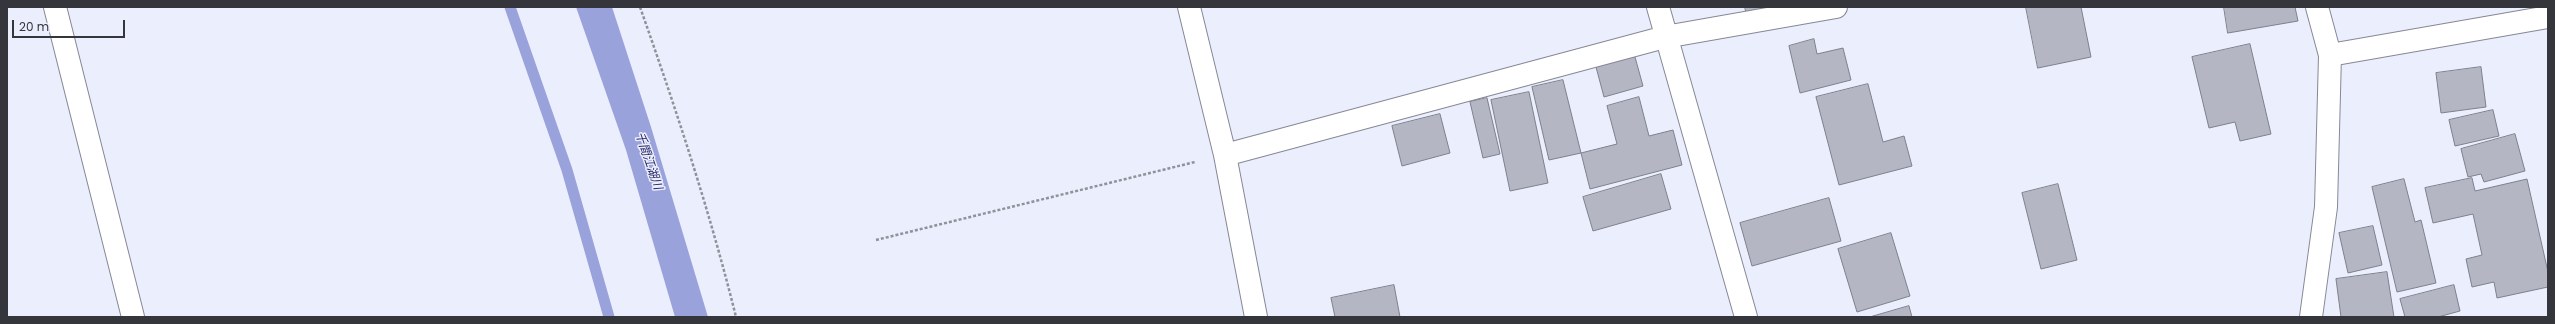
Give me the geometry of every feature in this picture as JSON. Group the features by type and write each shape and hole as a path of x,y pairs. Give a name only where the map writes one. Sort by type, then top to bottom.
{"street":[{"path":"55,7 133,317"},
{"path":"1189,7 1225,155 1256,317"},
{"path":"1658,7 1665,38 1746,317"},
{"path":"1225,155 1665,38 1836,7"},
{"path":"2311,317 2326,207 2330,55 2317,7"},
{"path":"2330,55 2548,17"}],"path":[{"path":"640,7 669,91 724,268 736,317"},
{"path":"876,240 1225,155"}],"water":[{"name":"千間江湖川","path":"576,7 612,7 651,127 708,317 675,317 626,150"}],"building":[{"path":"1745,7 1795,7 1748,20"},
{"path":"2026,7 2081,7 2091,57 2038,68"},
{"path":"2224,7 2295,7 2298,21 2228,33"},
{"path":"1814,39 1817,54 1843,48 1851,80 1800,93 1789,46"},
{"path":"2250,44 2271,134 2240,141 2235,122 2209,128 2192,57"},
{"path":"1635,57 1643,86 1604,97 1596,67"},
{"path":"2481,67 2486,107 2441,113 2436,73"},
{"path":"1563,80 1581,153 1549,160 1532,87"},
{"path":"1868,84 1883,142 1904,136 1912,166 1839,185 1816,97"},
{"path":"1529,92 1548,183 1510,191 1491,100"},
{"path":"1639,97 1649,136 1673,130 1682,165 1590,189 1581,153 1617,144 1607,106"},
{"path":"1487,98 1500,154 1483,158 1470,102"},
{"path":"2493,110 2499,136 2455,146 2449,120"},
{"path":"1440,114 1450,153 1402,166 1392,126"},
{"path":"2515,134 2525,171 2484,182 2481,174 2468,177 2461,149"},
{"path":"1661,174 1671,209 1593,231 1583,197"},
{"path":"2472,178 2475,191 2527,179 2548,272 2548,287 2497,298 2494,282 2472,287 2466,259 2482,255 2473,214 2433,223 2425,188"},
{"path":"2404,179 2415,222 2421,220 2436,283 2397,292 2372,187"},
{"path":"2058,184 2077,260 2041,269 2022,193"},
{"path":"1829,198 1841,241 1752,266 1740,223"},
{"path":"2373,226 2382,265 2348,273 2339,233"},
{"path":"1891,233 1910,296 1857,312 1838,249"},
{"path":"2387,272 2394,317 2341,317 2336,279"},
{"path":"1394,285 1400,317 1335,317 1331,298"},
{"path":"2454,285 2460,311 2438,317 2405,317 2400,299"},
{"path":"1909,306 1912,317 1870,317"}],"waterway":[{"path":"510,7 567,170 609,317"}]}
